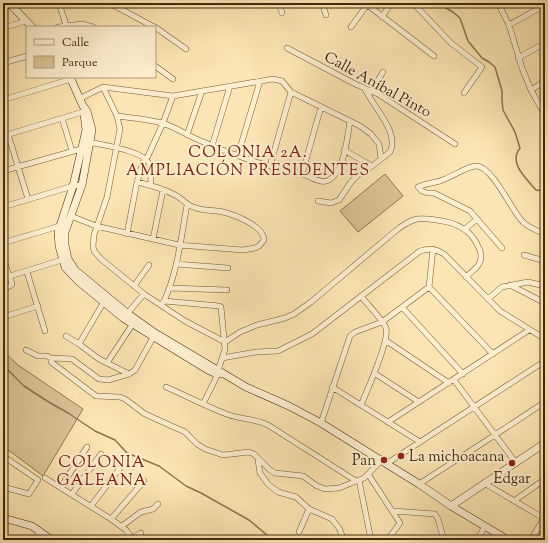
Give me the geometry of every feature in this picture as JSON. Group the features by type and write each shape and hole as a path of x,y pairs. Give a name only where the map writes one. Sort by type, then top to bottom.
{"street":[{"path":"9,3 31,26"},
{"path":"58,3 66,25"},
{"path":"106,3 117,7 153,26"},
{"path":"279,3 282,13"},
{"path":"322,3 326,15"},
{"path":"382,17 391,3"},
{"path":"413,3 451,43 482,67 464,93"},
{"path":"498,3 509,25 518,58 531,90 545,115"},
{"path":"351,27 366,4 434,56"},
{"path":"509,25 545,5"},
{"path":"3,28 26,21"},
{"path":"62,26 82,24 89,26"},
{"path":"156,28 186,49"},
{"path":"518,58 545,43"},
{"name":"Calle Aníbal Pinto","path":"287,48 383,98 455,144"},
{"path":"3,63 26,56"},
{"path":"156,67 173,79"},
{"path":"371,92 383,72"},
{"path":"3,100 70,78 81,98 92,130 82,185 67,224 64,238 65,267 70,273 133,322 208,370 219,372 258,393 289,406 321,423 419,484 451,506 508,540"},
{"path":"81,98 103,87 172,96 278,79 286,84 292,92 360,126 377,140 381,158"},
{"path":"238,155 260,81"},
{"path":"531,90 545,81"},
{"path":"212,146 230,86"},
{"path":"103,87 117,116 120,129 107,197 96,226 93,246 94,251 101,259 144,294 162,303 185,321 225,342"},
{"path":"318,201 331,203 339,200 351,182 359,174 390,152 392,143 388,125 368,97 365,89"},
{"path":"187,135 202,91"},
{"path":"270,166 292,92"},
{"path":"127,234 137,182 143,162 163,123 172,96"},
{"path":"302,174 321,107"},
{"path":"28,199 6,135 62,118 84,109"},
{"path":"65,259 58,238 59,226 73,186 86,130 84,109"},
{"path":"117,116 163,123 212,146 270,166 302,174 321,181 329,180 342,162 350,121"},
{"path":"62,118 72,152"},
{"path":"3,172 72,152 94,143 129,151 146,158 149,164 151,185"},
{"path":"344,150 372,166"},
{"path":"502,248 470,211 434,194 422,191 418,187 438,182 477,166 491,175 523,222 531,228 545,234"},
{"path":"71,216 96,226 179,245 243,250 255,248 264,240 262,232 236,217 224,212 195,208 187,205 176,195 151,185 137,182"},
{"path":"3,207 73,186 82,185"},
{"path":"153,239 163,190"},
{"path":"162,303 170,288 187,205"},
{"path":"225,342 240,332 257,325 285,318 311,302 369,252 407,223 416,219 448,221 466,229 477,243 481,257 480,263 466,277"},
{"path":"466,229 477,219"},
{"path":"3,243 67,224"},
{"path":"222,358 256,352 278,351 316,331 420,251 427,249 433,249 444,254 500,311 545,339"},
{"path":"321,423 350,336 355,332 382,322 429,287 433,249"},
{"path":"524,255 545,261"},
{"path":"3,257 12,282 12,285 3,289"},
{"path":"10,276 65,259"},
{"path":"176,264 228,268"},
{"path":"134,286 150,265"},
{"path":"27,272 45,331"},
{"path":"488,299 502,287 510,285 528,282 545,286"},
{"path":"510,285 545,303"},
{"path":"429,287 493,354"},
{"path":"170,288 227,290"},
{"path":"125,316 144,294"},
{"path":"361,296 382,322 387,334 374,373 361,405"},
{"path":"79,344 105,300"},
{"path":"162,303 221,307 225,349 219,372 203,404"},
{"path":"3,316 38,306"},
{"path":"402,307 463,374"},
{"path":"107,363 133,322"},
{"path":"388,422 529,330"},
{"path":"26,350 38,356 72,359 102,380 129,374 135,370 154,335"},
{"path":"66,336 99,359 129,374"},
{"path":"385,340 452,381 474,407 516,463"},
{"path":"51,358 51,362 96,396 120,397 125,399 145,414 184,432 204,449 223,455 249,452 254,454 258,460 275,473 303,476 325,490 339,488 364,478 384,462 420,442 545,361"},
{"path":"374,373 418,402"},
{"path":"166,387 228,414 268,425 358,480 371,540"},
{"path":"332,387 420,442"},
{"path":"419,484 545,402"},
{"path":"451,506 545,443"},
{"path":"61,487 87,447"},
{"path":"72,494 101,454"},
{"path":"3,456 38,480 29,494 3,487"},
{"path":"258,460 260,473 268,484 278,492 296,497 309,509 335,522 344,540"},
{"path":"91,506 120,468"},
{"path":"368,474 400,522 388,539 379,540"},
{"path":"45,478 122,526 130,539 141,533"},
{"path":"514,501 545,479"},
{"path":"111,519 144,481"},
{"path":"484,483 545,519 531,540"},
{"path":"122,526 141,512 153,509 158,504"},
{"path":"299,532 309,509"},
{"path":"393,511 435,514 444,540"},
{"path":"3,518 24,523 40,531 52,540"},
{"path":"477,540 485,526"},
{"path":"35,540 40,531"}],"green space":[{"path":"385,174 403,196 358,232 340,211"},
{"path":"3,351 18,365 83,409 43,476 3,446"}],"waterway":[{"path":"437,3 453,12 460,18 468,41 482,58 495,67 502,91 503,110 515,132 520,148 516,159 517,165 523,175 536,190 543,191 545,195"},
{"path":"3,365 24,386 95,431 115,440 127,453 159,466 186,486 249,520 273,540"}],"place":[{"name":"La michoacana","path":"401,456"},
{"name":"Pan","path":"384,460"},
{"name":"Edgar","path":"512,463"}],"district":[{"name":"COLONIA 2A. AMPLIACIÓN PRESIDENTES","path":"248,160"},
{"name":"COLONIA GALEANA","path":"102,470"}]}
